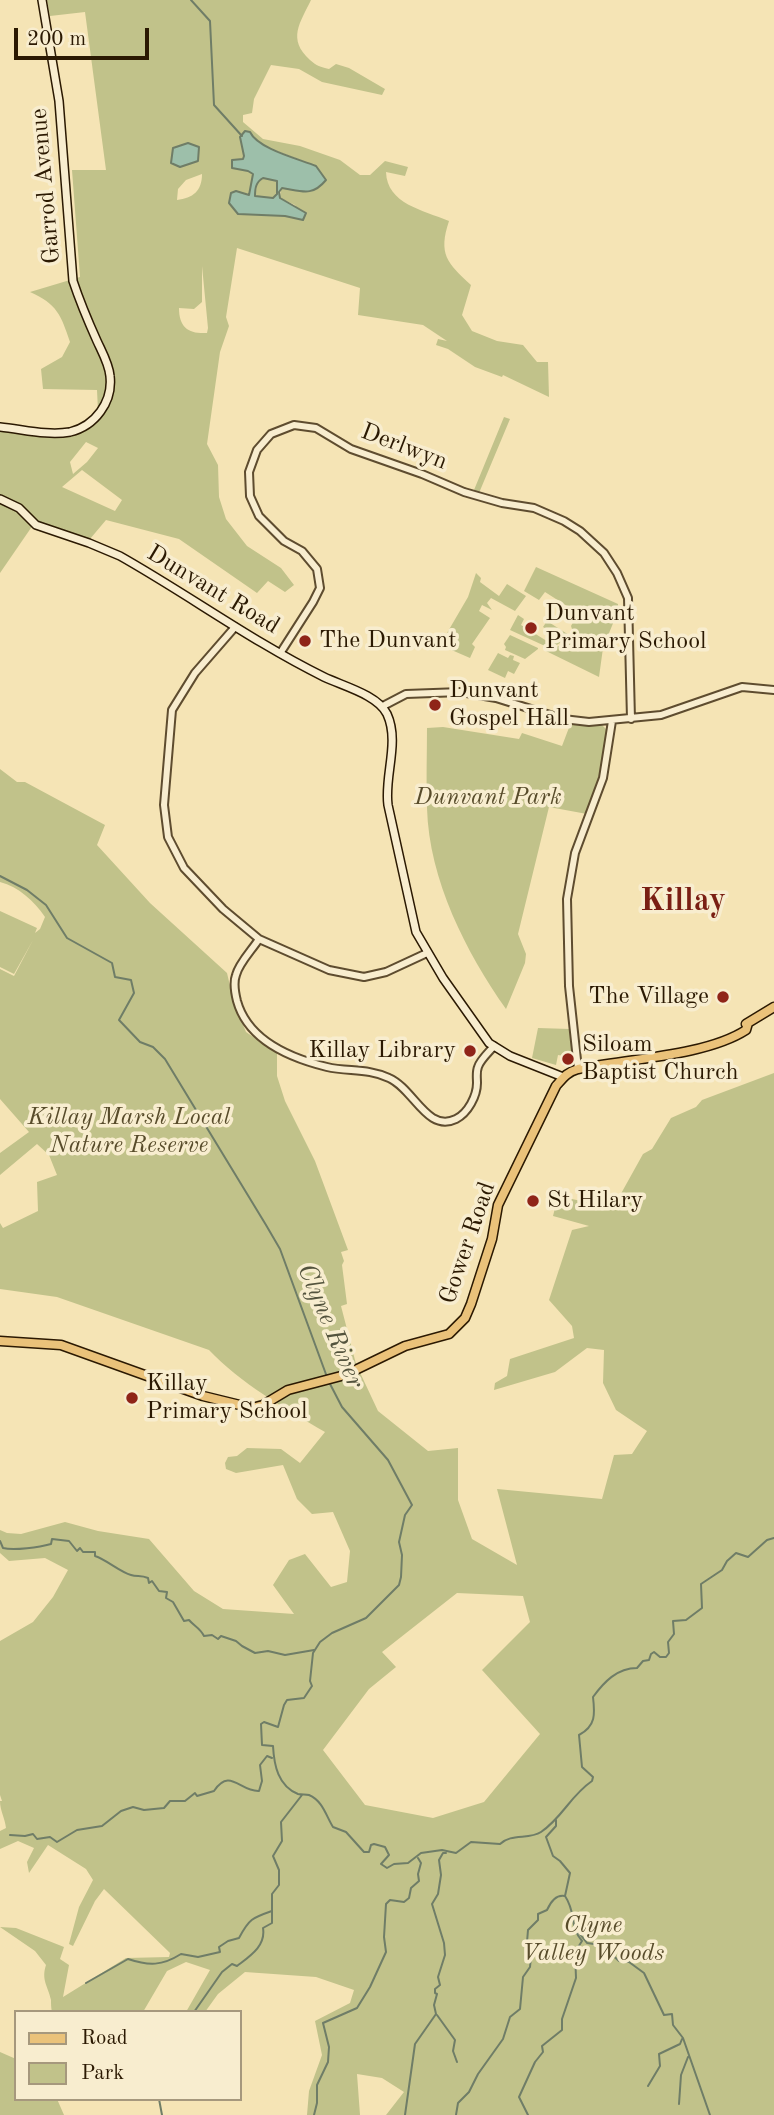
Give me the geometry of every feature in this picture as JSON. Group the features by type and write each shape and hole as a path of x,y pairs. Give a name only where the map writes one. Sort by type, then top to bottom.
{"main road":[{"name":"Garrod Avenue","path":"0,427 32,432 69,432 92,421 106,402 110,390 107,363 80,302 74,281 59,101 42,0"},
{"name":"Dunvant Road","path":"0,499 19,508 36,524 120,556 235,627 316,673 368,696 383,706"},
{"path":"383,706 392,731 388,805 416,932 472,1022 494,1046 527,1063 564,1077"},
{"name":"Gower Road","path":"564,1077 722,1041 746,1030 748,1023 774,1007"},
{"name":"Gower Road","path":"0,1341 61,1345 151,1379 242,1407 264,1405 288,1391 345,1375 405,1346 449,1334 464,1318 492,1239 498,1205 556,1086 570,1071 615,1064"}],"street":[{"name":"Derlwyn","path":"281,652 320,588 317,569 302,551 284,541 259,516 250,496 249,472 257,450 271,434 294,425 316,428 351,449 429,476 464,492 502,503 534,508 580,531 604,553 628,598 631,719"},
{"path":"235,627 195,673 172,710 164,805 168,837 184,868 223,909 259,939 329,970 361,977 386,972 427,953"},
{"path":"383,706 406,694 461,692 496,698 563,719 589,722 661,715 742,687 774,690"},
{"path":"578,1069 569,986 566,898 575,853 603,778 612,721"},
{"path":"259,939 236,972 236,995 239,1008 250,1028 273,1047 325,1066 367,1070 386,1076 406,1089 426,1114 436,1120 446,1121 461,1115 470,1104 476,1091 478,1066 494,1046"}],"green space":[{"path":"47,0 311,0 298,31 297,38 303,52 321,67 329,69 336,64 349,68 385,89 382,95 322,82 299,69 271,65 254,99 252,113 243,115 243,122 263,139 300,146 340,160 360,175 370,175 385,161 408,167 405,176 386,172 388,183 393,192 408,204 449,221 444,242 447,257 471,285 462,315 472,331 497,341 523,345 537,362 548,362 549,397 503,375 502,377 475,367 448,349 436,345 438,339 447,341 423,325 358,315 360,288 237,248 226,317 229,326 220,352 207,444 218,465 219,497 226,519 247,546 281,568 294,585 285,592 268,581 257,593 179,539 106,520 90,539 47,525 33,525 0,573 0,431 35,436 65,435 87,430 98,411 97,390 43,389 41,369 62,357 70,342 57,311 30,292 80,277 72,170 106,170 85,12 50,16","holes":["240,137 253,138 269,148 316,166 310,192 281,188 280,198 295,205 303,220 285,216 238,214 229,203 231,193 236,191 249,195 253,174 232,168 233,160 243,159","202,174 196,193 177,200 178,189 186,180","202,266 207,333 190,331 183,325 179,315 179,308 194,309 202,302","86,442 98,448 73,474 70,462","82,470 122,500 115,511 62,487"]},
{"path":"263,178 277,181 277,194 273,198 255,196 258,180"},
{"path":"504,417 510,419 479,493 474,490"},
{"path":"536,567 618,604 618,611 603,648 599,677 546,651 564,644 573,632 571,626 578,613 545,592 539,600 524,591"},
{"path":"476,573 481,578 480,582 499,596 507,584 526,596 515,611 491,598 487,603 492,610 482,605 479,611 490,618 472,644 475,647 470,658 440,645 468,597"},
{"path":"518,615 524,619 521,625 550,643 555,634 543,627 547,621 569,635 556,645 545,646 510,630"},
{"path":"510,635 538,649 525,659 505,650 504,644"},
{"path":"498,653 508,658 510,655 514,656 513,660 520,663 514,674 508,671 505,678 488,670"},
{"name":"Dunvant Park","path":"570,725 602,725 607,730 602,766 587,814 549,807 518,934 526,954 525,963 506,1009 477,964 442,888 429,835 427,728 443,727 519,739 522,733 562,746"},
{"name":"Clyne Valley Woods","path":"0,769 17,782 25,782 105,825 97,845 150,903 227,973 234,1003 246,1032 277,1053 277,1076 285,1101 315,1161 348,1250 341,1252 347,1304 341,1306 356,1364 378,1411 428,1451 458,1448 458,1500 472,1539 517,1565 497,1489 602,1499 614,1455 632,1454 647,1431 616,1410 603,1383 604,1350 587,1348 555,1372 494,1390 495,1383 507,1376 510,1359 574,1338 572,1326 549,1300 572,1230 589,1226 553,1216 558,1196 609,1207 618,1199 643,1154 652,1149 671,1118 696,1107 702,1100 774,1073 774,2115 386,2115 404,2092 382,2078 357,2074 360,2115 307,2115 309,2091 322,2055 315,2021 350,2003 354,1990 316,1977 245,1972 218,1994 206,2010 187,2010 210,1970 186,1962 167,1971 144,2010 52,2010 45,1979 46,1965 35,1951 0,1927 16,1928 64,1947 60,1959 69,1965 63,1997 126,1958 169,1957 170,1953 104,1889 95,1901 73,1946 69,1944 79,1907 93,1880 86,1869 48,1845 29,1873 27,1862 34,1848 18,1841 0,1849 0,1831 6,1828 0,1801 0,1641 33,1622 53,1597 68,1570 45,1558 9,1561 0,1553 0,1530 21,1534 65,1522 98,1531 149,1539 194,1591 223,1609 294,1614 273,1585 289,1560 305,1554 331,1587 347,1582 350,1551 333,1512 312,1514 297,1499 283,1465 236,1473 226,1469 228,1457 237,1456 247,1448 281,1449 300,1463 325,1432 249,1384 209,1350 57,1297 0,1289 0,1223 3,1228 38,1211 37,1182 57,1175 49,1155 37,1144 0,1175 0,1153 29,1132 0,1099 0,969 14,976 33,940 14,974 0,967 0,911 37,928 35,933 40,929 45,917 26,895 0,882","holes":["457,1593 523,1596 530,1622 482,1670 540,1734 484,1802 433,1818 365,1805 323,1750 369,1689 396,1667 382,1652"]},
{"path":"538,1028 570,1029 572,1051 566,1051 564,1056 558,1055 556,1065 532,1058"},
{"path":"0,2052 14,2058 14,2101 58,2101 64,2115 0,2115"}],"shaded area":[{"path":"245,131 250,132 261,144 316,166 326,180 316,189 306,192 282,188 279,192 280,198 306,213 303,220 285,216 238,214 229,203 231,193 236,191 249,195 253,174 232,168 232,160 243,159 244,156 240,137","holes":["263,178 277,181 277,194 273,198 255,196 256,185"]},
{"path":"188,143 199,147 198,161 180,167 171,163 173,148"}],"waterway":[{"path":"191,0 210,21 214,105 242,136"},
{"name":"Clyne River","path":"0,876 27,890 46,905 67,938 112,963 115,977 131,980 134,993 119,1020 140,1042 153,1047 165,1059 280,1249 327,1377"},
{"name":"Clyne River","path":"329,1382 342,1407 388,1460 412,1505 405,1515 399,1542 402,1555 401,1577 399,1585 366,1618 332,1633 320,1642 313,1653 310,1681 312,1686 304,1698 287,1700 278,1727 264,1722 261,1724 262,1745 273,1746 276,1767 286,1786 298,1794 309,1795 318,1801 333,1827 346,1832 364,1852 369,1852 374,1844 385,1847 389,1855 381,1864 387,1868 394,1864 408,1863 421,1853 442,1850 456,1853 471,1842 500,1844 509,1839 536,1834 549,1826 592,1781 593,1777 582,1767 579,1735 591,1724 594,1714 593,1697 597,1691 606,1681 623,1670 637,1668 643,1661 649,1660 654,1652 660,1657 666,1657 669,1653 668,1642 674,1634 673,1621 686,1620 702,1608 701,1584 722,1570 736,1553 748,1557 767,1540 774,1538"},
{"path":"0,1541 3,1548 20,1549 51,1544 52,1539 69,1541 77,1551 80,1548 83,1552 95,1552 95,1556 133,1576 148,1578 149,1583 152,1581 159,1591 167,1592 166,1598 173,1602 184,1621 189,1620 204,1636 212,1635 218,1639 221,1636 236,1641 255,1653 268,1651 285,1655 314,1650"},
{"path":"10,1835 33,1834 37,1839 50,1837 57,1842 77,1830 102,1826 121,1811 133,1807 144,1810 164,1808 170,1801 185,1801 195,1793 197,1796 214,1791 225,1781 259,1791 262,1781 260,1765 267,1756 272,1758"},
{"path":"195,2010 222,1972 232,1964 237,1966 256,1950 262,1940 263,1928 272,1923 272,1894 279,1885 279,1870 273,1856 282,1841 281,1822 302,1795"},
{"path":"456,2115 458,2103 469,2092 478,2074 503,2039 510,2017 520,2009 523,1977 530,1967 528,1930 538,1920 538,1914 547,1910 554,1899 565,1896 570,1873 553,1856 546,1837 556,1826 556,1820"},
{"path":"405,2115 415,2044 436,2014 435,1989 440,1985 438,1977 445,1955 432,1904 438,1894 441,1875 439,1860 443,1853 446,1853"},
{"path":"314,2115 317,2085 328,2062 329,2047 323,2023 357,2008 370,1987 386,1952 386,1904 390,1900 404,1902 409,1898 411,1888 419,1881 421,1863 418,1858"},
{"path":"528,2115 519,2097 535,2062 543,2052 542,2046 562,2030 562,2019 576,1978 575,1952 582,1941 565,1896"},
{"path":"86,1983 128,1959 155,1964 181,1954 198,1957 220,1952 219,1947 239,1938 252,1920 272,1911"},
{"path":"575,1928 587,1943 601,1945 619,1961 629,1962 644,1973 664,2015 672,2014 673,2025 683,2038 710,2115"},
{"path":"437,2015 455,2040 453,2051 457,2062"},
{"path":"648,2086 660,2066 659,2054 680,2044 682,2039"},
{"path":"679,2104 681,2075 688,2057"},
{"path":"159,2101 162,2115"}],"place":[{"name":"Dunvant Primary School","path":"531,628"},
{"name":"The Dunvant","path":"305,641"},
{"name":"Dunvant Gospel Hall","path":"435,705"},
{"name":"The Village","path":"723,997"},
{"name":"Killay Library","path":"470,1051"},
{"name":"Siloam Baptist Church","path":"568,1059"},
{"name":"St Hilary","path":"533,1201"},
{"name":"Killay Primary School","path":"132,1398"}],"district":[{"name":"Killay","path":"683,902"}],"park label":[{"name":"Killay Marsh Local Nature Reserve","path":"129,1132"}]}
